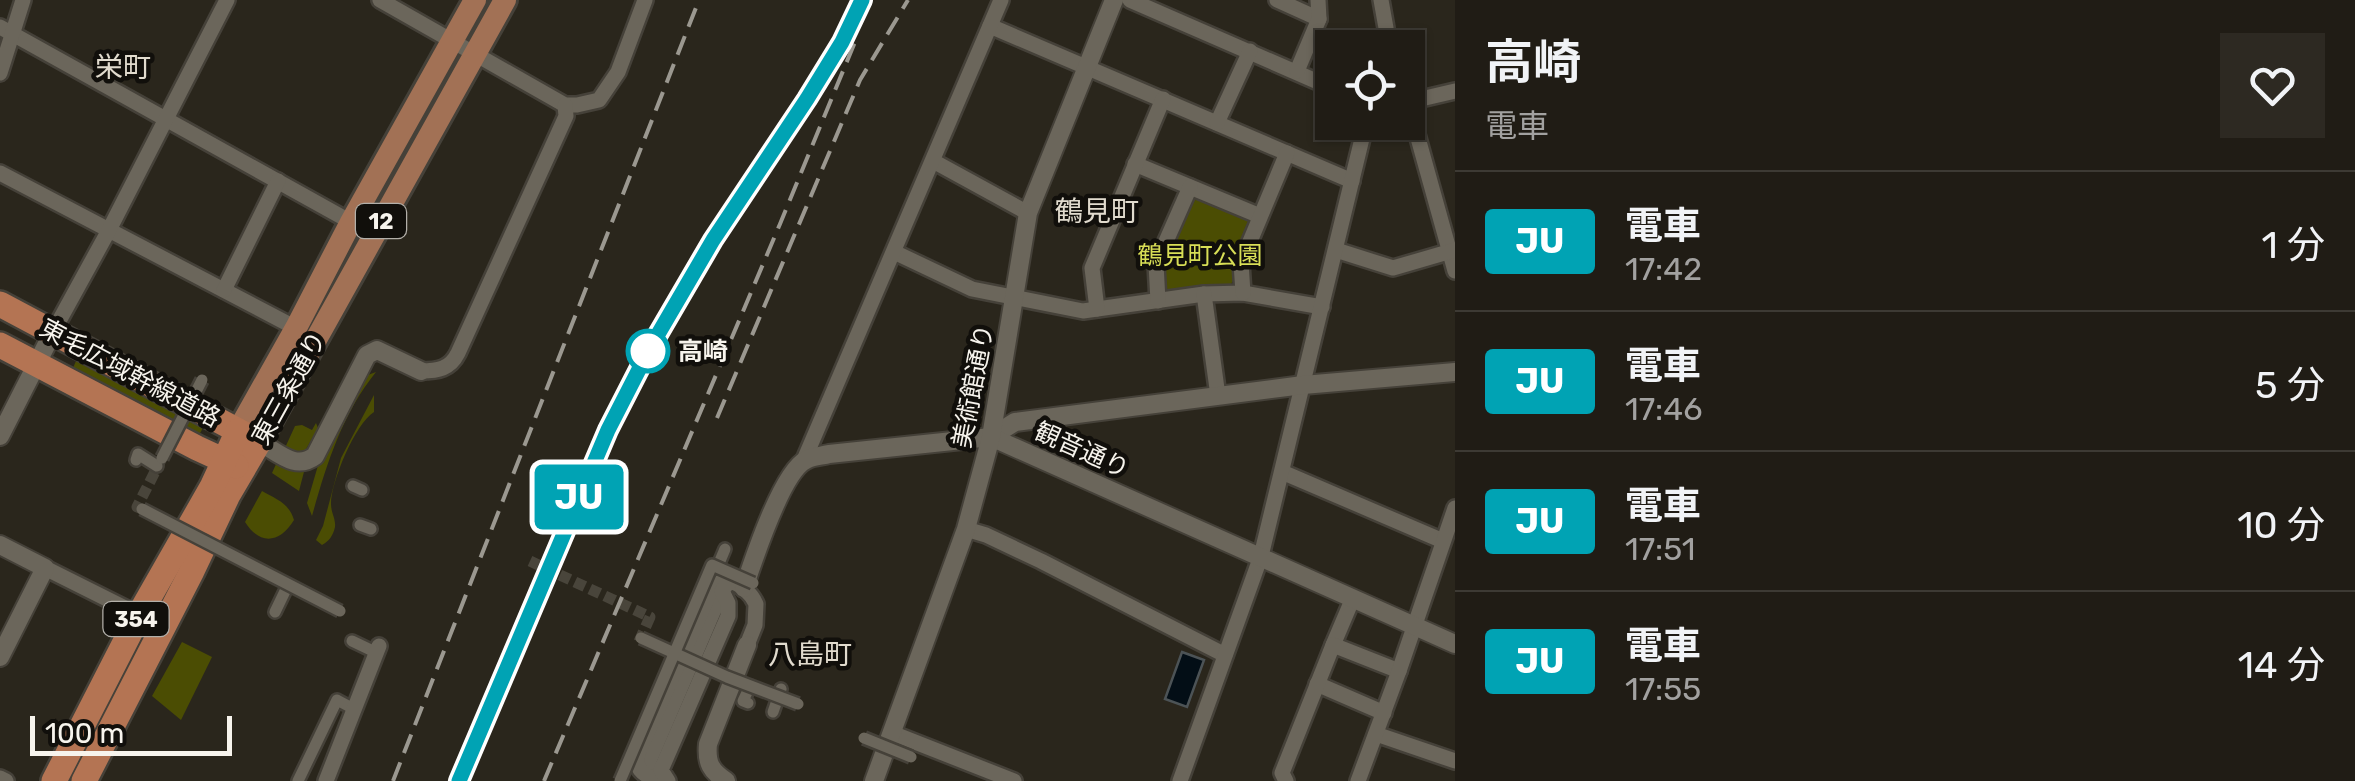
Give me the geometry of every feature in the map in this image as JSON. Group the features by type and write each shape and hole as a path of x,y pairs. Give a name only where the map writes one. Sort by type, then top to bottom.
{"highway":[{"name":"東毛広域幹線道路","path":"0,304 249,437"},
{"name":"東毛広域幹線道路","path":"0,345 234,465"},
{"name":"東三条通り","path":"54,781 138,615 212,487 234,465 249,437"},
{"name":"東三条通り","path":"84,781 192,571 228,495 234,465"}],"main road":[{"name":"東三条通り","path":"249,437 296,328 475,0"},
{"name":"東三条通り","path":"249,437 505,0"}],"street":[{"path":"0,73 6,31 23,0"},
{"path":"0,436 227,0"},
{"path":"380,0 565,104 577,105 599,100 618,72 645,0"},
{"path":"668,781 661,770 728,616 736,585 781,493 804,460 1001,0"},
{"name":"美術館通り","path":"874,781 966,529 991,437 1028,213 1114,0"},
{"path":"1130,0 1315,80"},
{"path":"1278,0 1319,19"},
{"path":"1297,72 1319,19 1318,0"},
{"path":"1381,0 1386,30"},
{"path":"990,26 1352,181"},
{"path":"6,31 351,222"},
{"path":"1217,123 1250,52"},
{"path":"1455,91 1408,102 1455,270"},
{"path":"1097,309 1092,268 1163,100"},
{"path":"249,437 302,464 315,456 371,352 378,350 420,371 438,371 453,362 566,116 565,104"},
{"path":"1180,781 1261,556 1362,140"},
{"path":"1242,293 1241,263 1287,153"},
{"path":"933,161 1028,213"},
{"path":"1136,164 1260,216"},
{"path":"0,173 296,328"},
{"path":"224,290 278,181"},
{"path":"1158,301 1156,264 1190,187"},
{"path":"1336,250 1393,268 1452,250"},
{"path":"894,252 972,289 1083,311 1204,294 1242,293 1322,307"},
{"path":"1204,294 1218,396"},
{"path":"991,437 1015,422 1303,385 1455,372"},
{"path":"136,460 138,454 159,462 202,380"},
{"name":"観音通り","path":"804,460 991,437 1455,644"},
{"path":"1282,472 1443,541"},
{"path":"1358,781 1455,508"},
{"path":"142,510 340,611"},
{"path":"966,529 1041,561 1225,655"},
{"path":"0,545 138,615"},
{"path":"717,568 726,548"},
{"path":"620,781 712,565 753,583 719,583 712,588 635,761 638,769 657,781"},
{"path":"0,657 45,568"},
{"path":"275,612 288,585"},
{"path":"726,781 712,772 706,758 708,744 758,614 752,597 736,585"},
{"path":"1286,781 1282,774 1354,598"},
{"path":"640,638 727,677 780,693 798,704"},
{"path":"298,781 337,700 352,708 375,652 352,641"},
{"path":"1333,645 1399,671"},
{"path":"326,781 380,646"},
{"path":"707,722 727,677"},
{"path":"1317,684 1384,713"},
{"path":"748,703 744,701 754,685"},
{"path":"772,712 780,693"},
{"path":"892,733 1014,781"},
{"path":"1376,734 1455,761"},
{"path":"864,738 911,756"}],"green space":[{"name":"鶴見町公園","path":"1196,195 1246,217 1249,224 1233,260 1235,277 1230,286 1169,293 1164,289 1160,262 1189,198"},
{"path":"76,361 204,426 199,435 73,368"},
{"path":"376,372 344,423 312,516 307,503 319,462 365,376"},
{"path":"374,395 374,412 359,428 340,468 331,504 335,527 322,545 316,540 341,458"},
{"path":"316,423 318,428 305,451 297,454 284,450 295,426 312,430"},
{"path":"277,462 293,470 305,468 299,491 272,473"},
{"path":"262,491 285,505 294,520 283,533 270,539 257,535 245,522"},
{"path":"182,642 212,657 181,720 152,696"}],"shaded area":[{"path":"1182,652 1204,660 1187,707 1165,699"}],"tunnel":[{"path":"142,509 137,507 162,458"},
{"path":"530,561 650,617 637,646"}],"railway":[{"path":"393,781 699,0"},
{"path":"459,781 608,430 650,348 713,240 842,43 862,0"},
{"path":"717,418 860,80 908,0"},
{"path":"544,781 857,37"}],"train":[{"name":"JU","path":"459,781 608,430 650,348 713,240 842,42 862,0"}],"place":[{"name":"高崎","path":"648,351"}],"district":[{"name":"栄町","path":"123,67"},
{"name":"鶴見町","path":"1097,211"},
{"name":"八島町","path":"810,654"}]}
